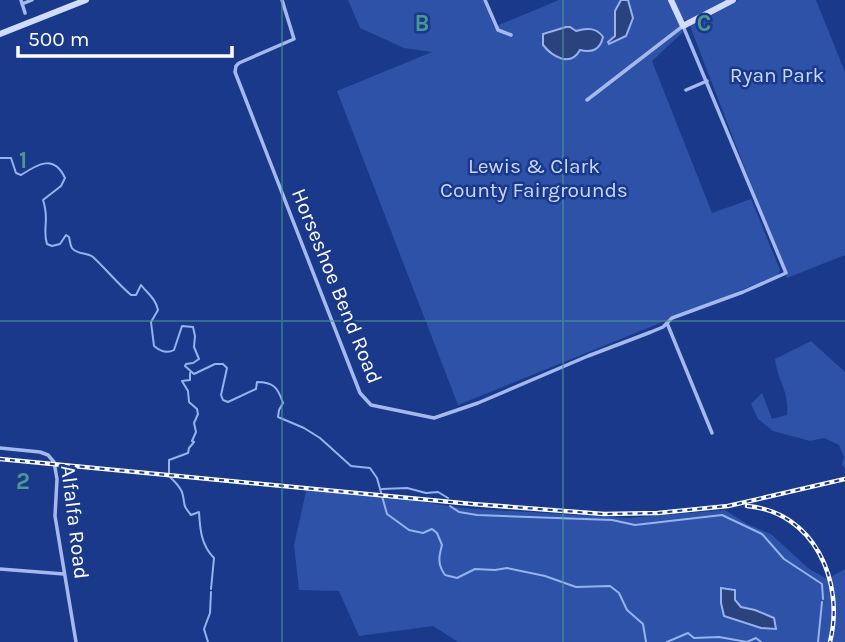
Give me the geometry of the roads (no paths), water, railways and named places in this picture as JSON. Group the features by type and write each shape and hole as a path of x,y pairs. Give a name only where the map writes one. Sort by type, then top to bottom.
{"main road":[{"path":"0,34 86,0"},
{"path":"671,0 683,26 733,0"}],"street":[{"path":"25,13 21,2 32,0"},
{"name":"Horseshoe Bend Road","path":"282,0 294,39 239,63 235,72 358,388 367,402 377,407 434,418 478,403 651,332 672,318 786,274 707,81"},
{"path":"485,0 498,30 511,36"},
{"path":"587,100 683,26 707,81 686,90"},
{"path":"667,323 712,433"},
{"name":"Alfalfa Road","path":"0,448 45,453 54,462 57,479 55,516 76,642"},
{"path":"0,569 65,574"}],"waterway":[{"path":"0,158 11,158 16,173 21,175 45,163 56,166 65,178 61,186 43,200 47,244 60,244 66,235 74,250 93,257 131,295 136,295 141,285 157,306 158,310 151,322 154,346 159,349 166,352 174,350 182,326 193,327 194,347 199,359 185,366 194,374 215,364 223,364 227,368 221,395 223,400 228,402 256,389 257,382 275,387 283,403 278,417 320,438 351,466 370,468 377,478 387,514 409,530 423,533 432,529 437,533 442,545 440,564 445,575 457,578 475,569 507,568 545,576 576,587 610,586 619,593 627,610 643,624 646,642"},
{"path":"190,373 190,380 182,381 188,391 189,402 197,409 198,414 194,423 194,442 188,453 169,460 169,476 181,490 185,506 191,515 199,512 204,542 214,558 211,589"},
{"path":"382,489 407,488 426,493 438,492 448,498"},
{"path":"450,506 459,512 477,515 612,520 635,525 722,515 762,534 784,559 822,584 823,599"},
{"path":"208,642 204,629 210,613 211,592"},
{"path":"818,642 822,602"},
{"path":"667,642 688,633 694,638 719,637 747,642 756,638 761,642"}],"railway":[{"path":"0,459 604,514 658,513 728,506 845,479"},
{"path":"747,506 770,511 790,521 807,536 819,553 833,596 830,642"}],"park label":[{"name":"Ryan Park","path":"777,75"},
{"name":"Lewis & Clark County Fairgrounds","path":"534,178"}]}
